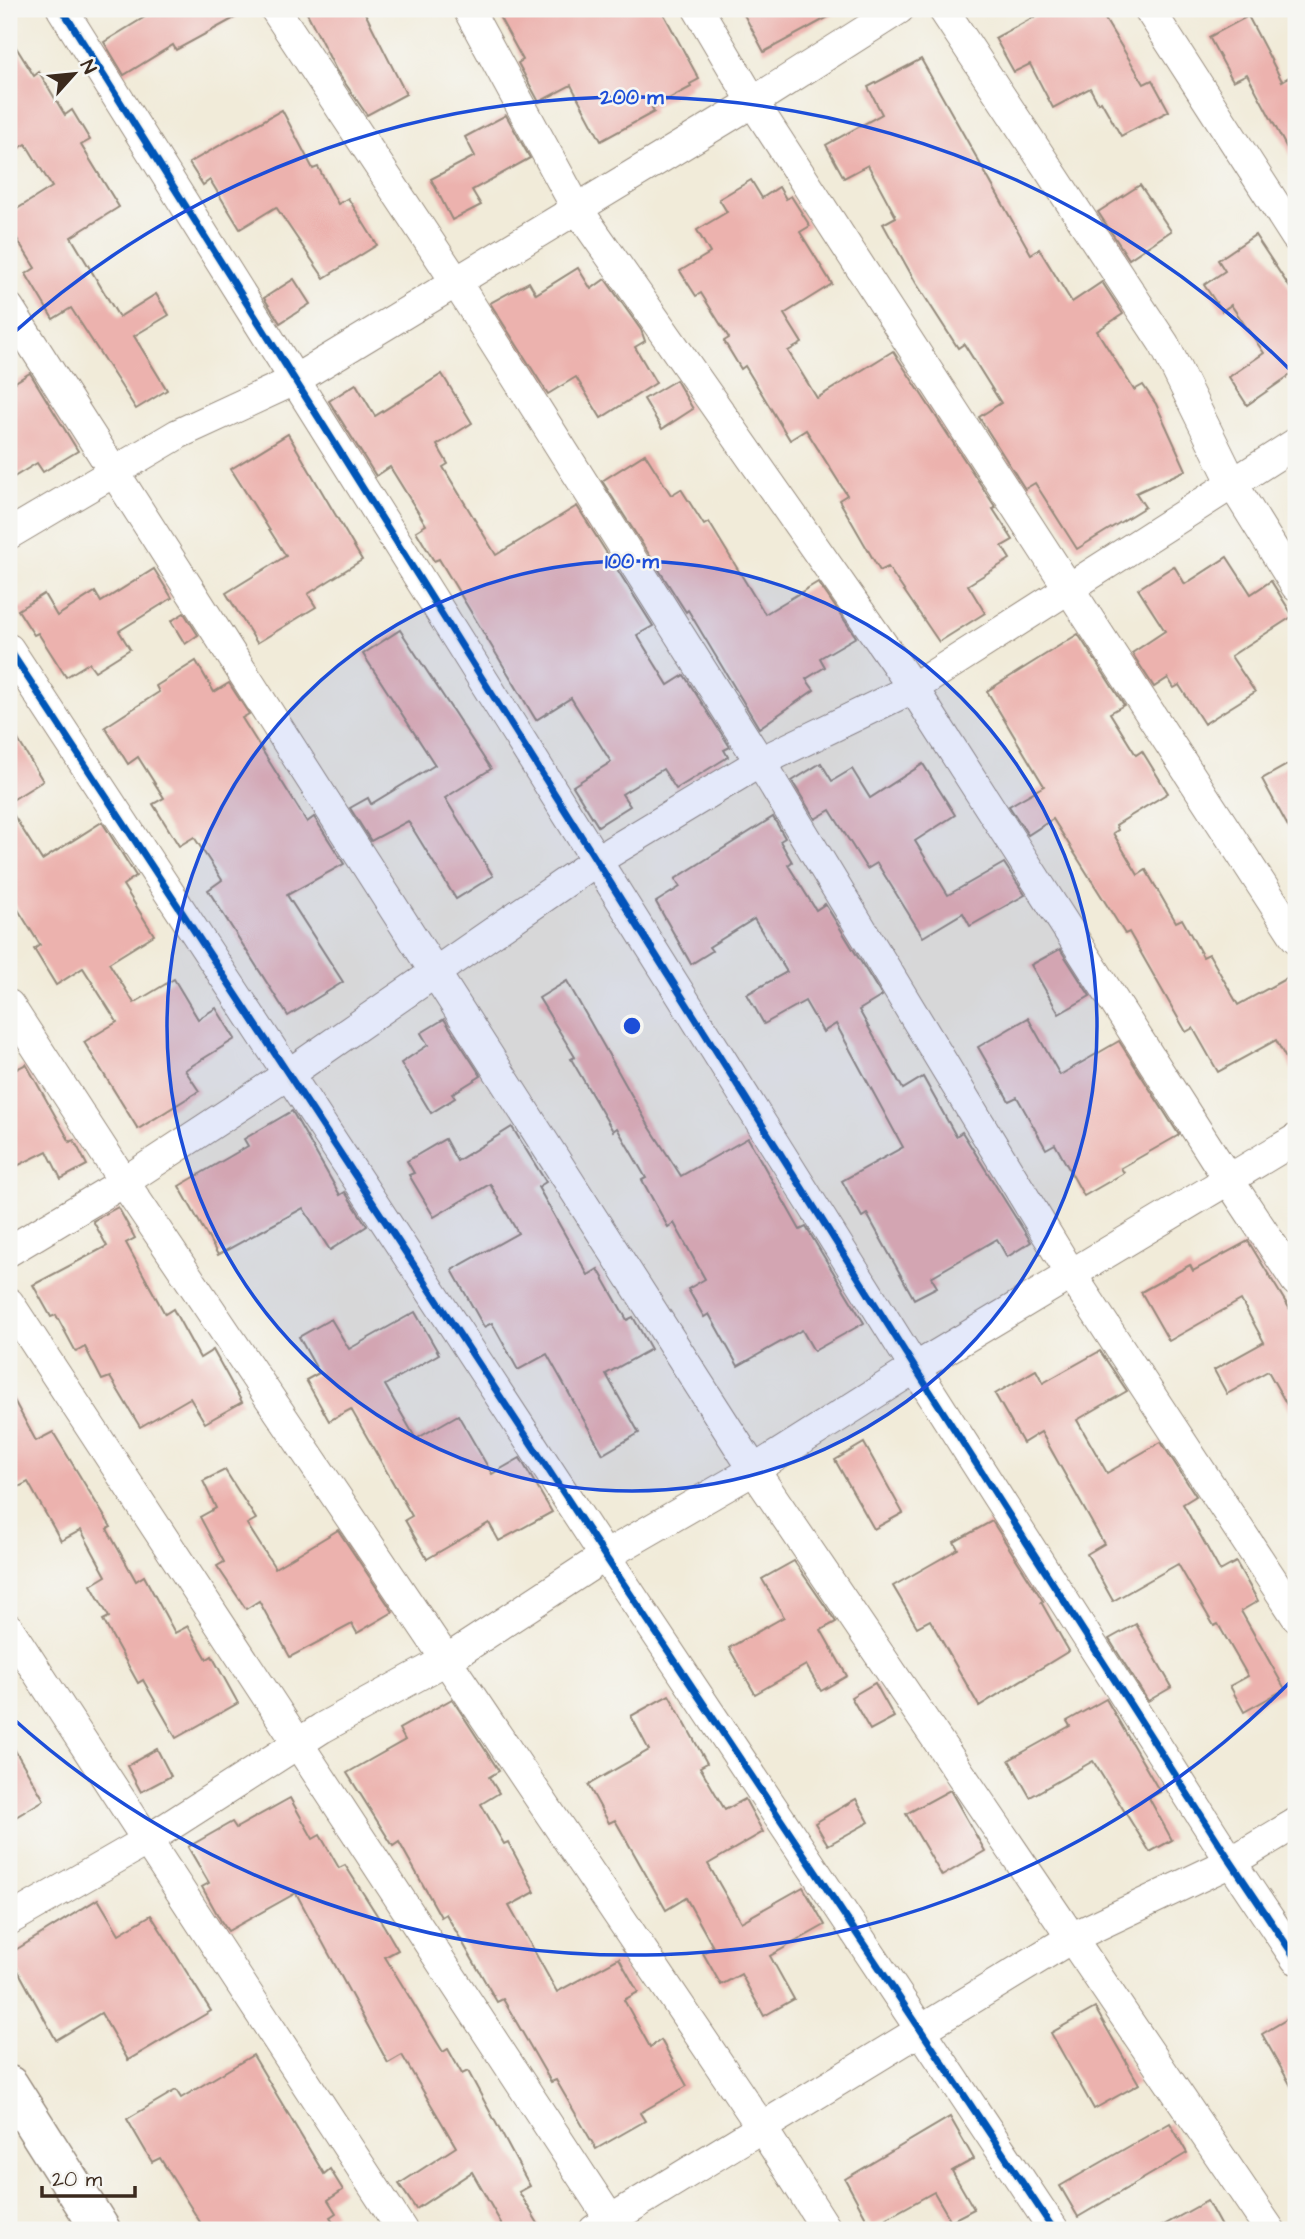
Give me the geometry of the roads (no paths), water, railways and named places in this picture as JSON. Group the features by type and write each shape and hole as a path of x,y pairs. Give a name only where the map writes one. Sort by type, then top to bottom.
{"highway":[{"path":"9,2085 101,2230"}],"street":[{"path":"62,9 293,381 915,1368 1296,1959"},
{"path":"275,9 456,282 760,762 1071,1274 1296,1616"},
{"path":"468,9 576,206 913,688 1296,1281"},
{"path":"698,9 753,102 1072,588 1296,938"},
{"path":"9,534 178,434 293,381 576,206 753,102 899,9"},
{"path":"943,9 1164,344 1234,486 1296,586"},
{"path":"1149,9 1296,237"},
{"path":"9,308 754,1470 1270,2230"},
{"path":"9,1251 124,1182 290,1073 596,861 760,762 913,688 1234,486 1296,443"},
{"path":"9,649 605,1556 1054,2230"},
{"path":"9,1005 124,1182 448,1659 762,2128 827,2230"},
{"path":"9,1920 146,1841 296,1744 448,1659 605,1556 754,1470 915,1368 1296,1139"},
{"path":"9,1303 607,2227 762,2128 1073,1937 1231,1862 1296,1823"},
{"path":"9,1629 402,2230"}]}
